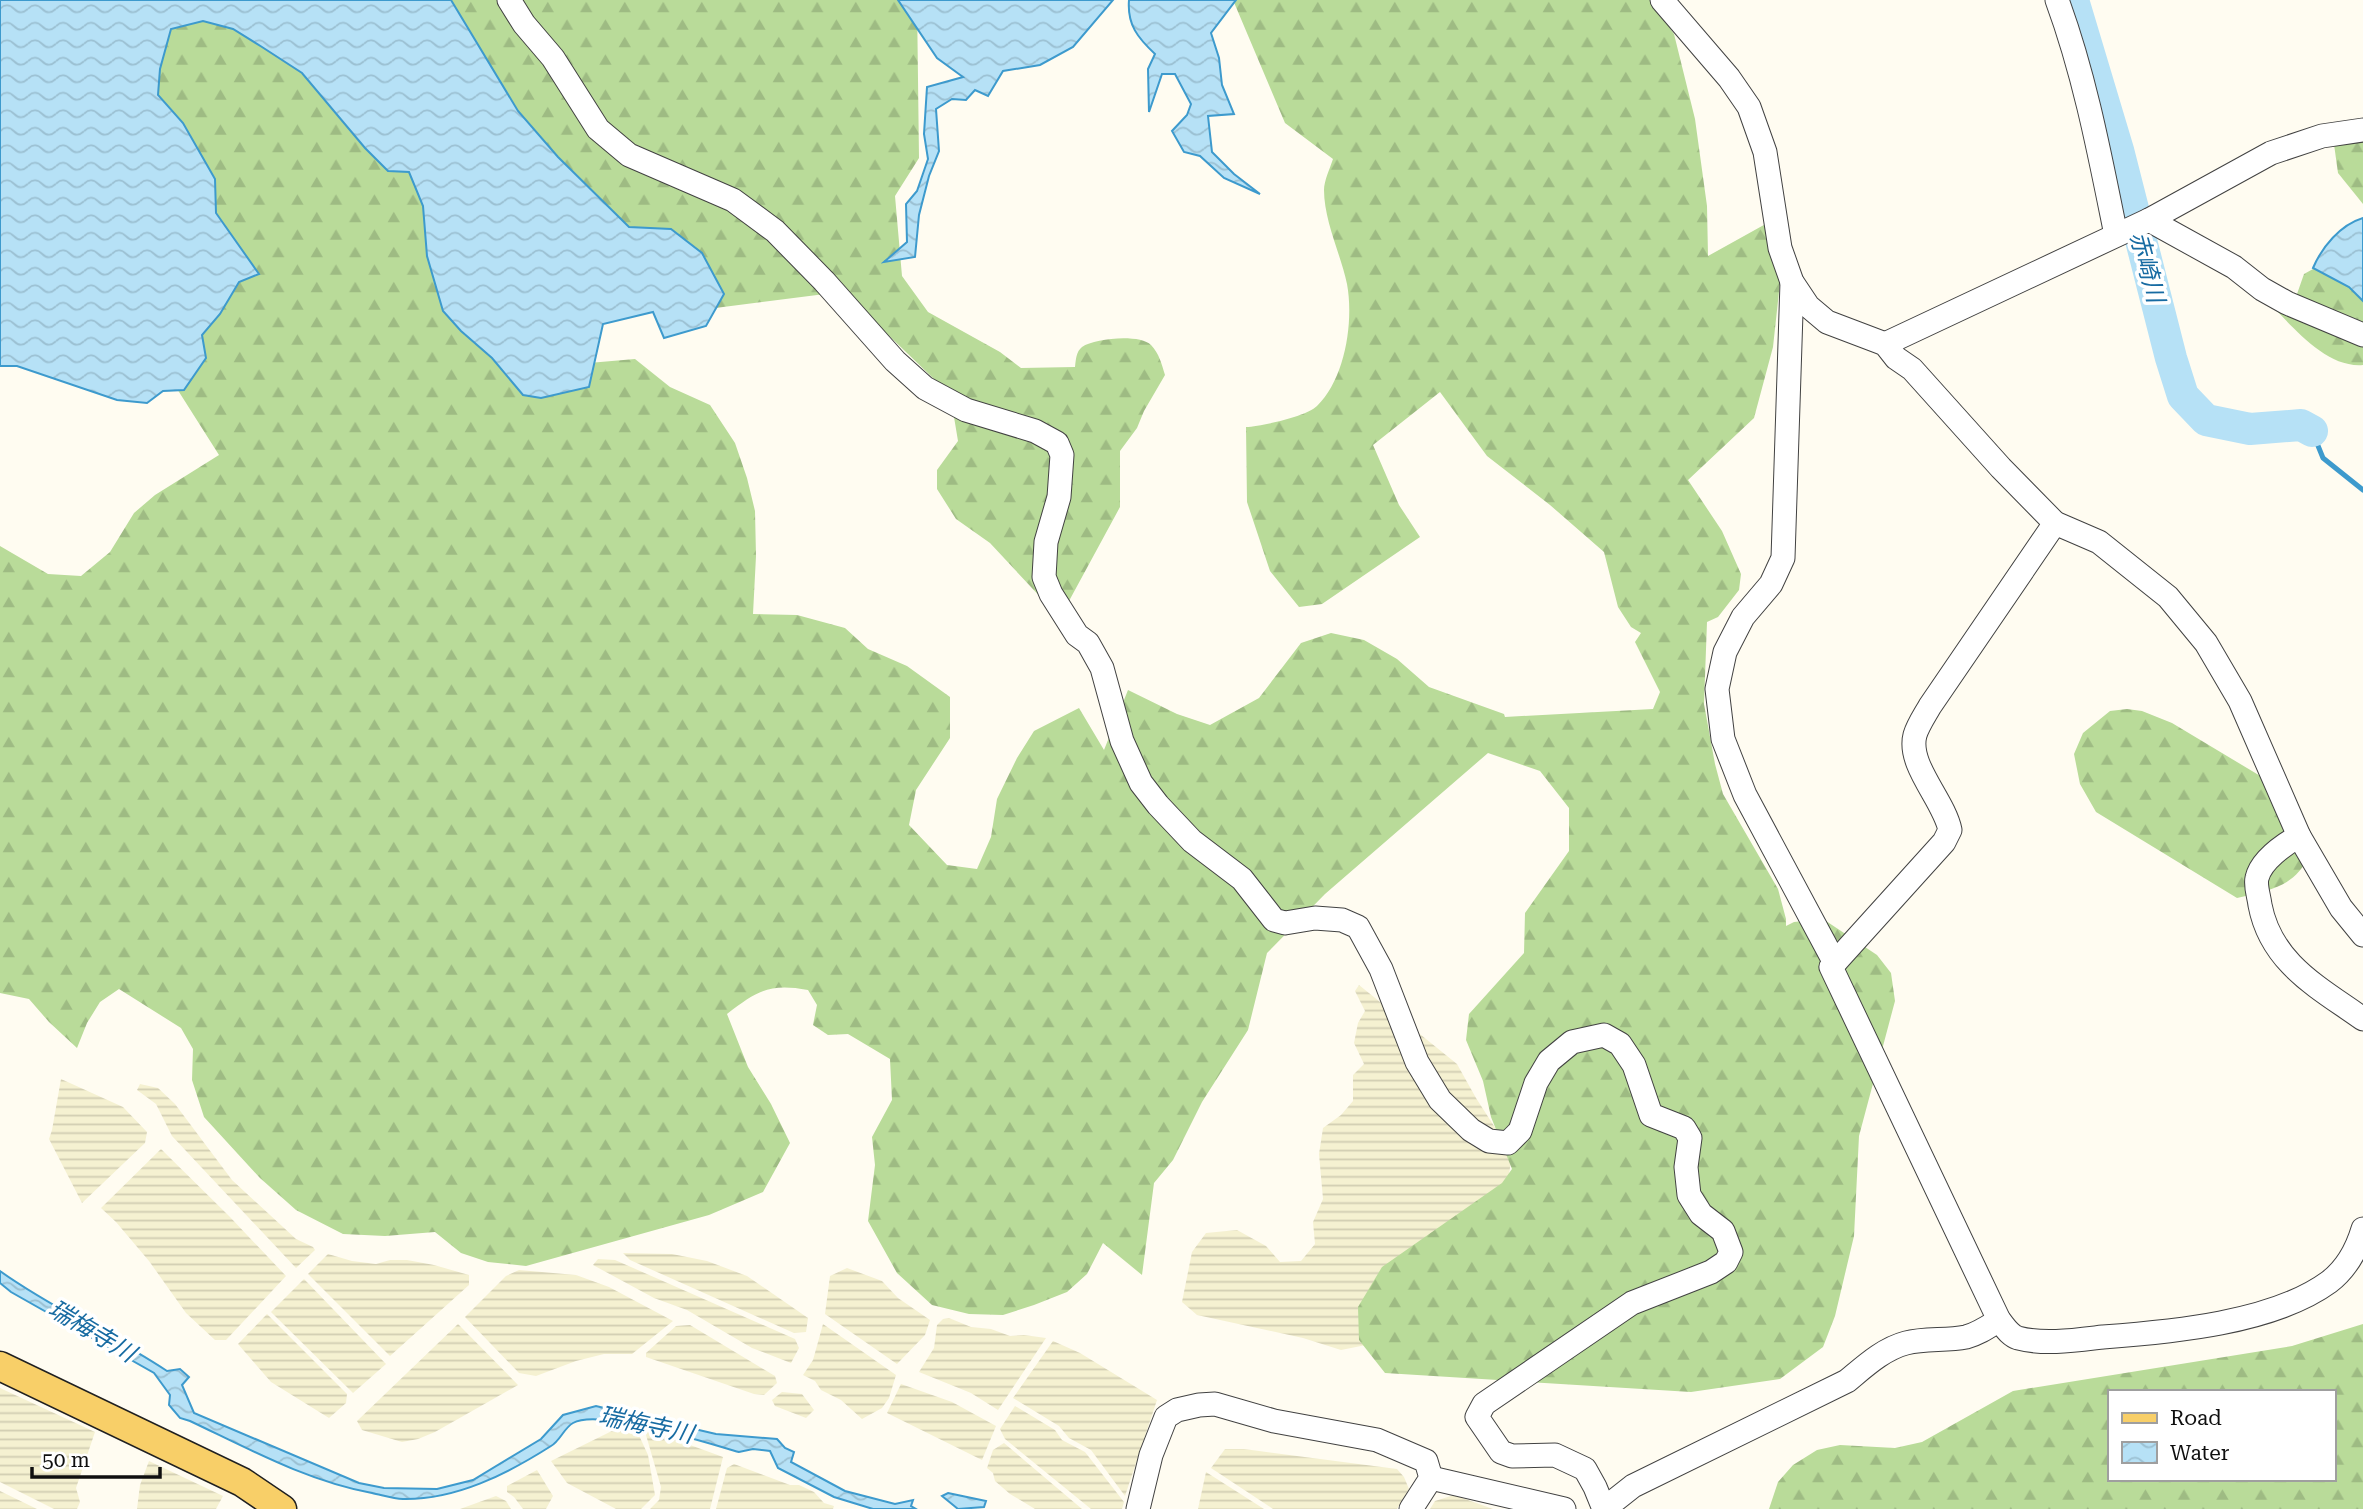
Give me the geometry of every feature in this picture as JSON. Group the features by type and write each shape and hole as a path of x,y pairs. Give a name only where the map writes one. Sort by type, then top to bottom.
{"main road":[{"path":"0,1366 242,1482 282,1509"}],"street":[{"path":"509,0 524,24 553,58 598,129 629,155 733,200 775,231 895,361 925,388 966,410 1035,431 1057,443 1062,455 1059,497 1046,542 1044,577 1051,594 1077,635 1088,643 1102,668 1122,741 1141,783 1192,841 1242,878 1274,920 1285,923 1315,918 1342,920 1358,927 1381,969 1416,1062 1440,1100 1471,1130 1489,1142 1508,1143 1520,1131 1536,1083 1549,1061 1572,1042 1604,1035 1620,1044 1634,1065 1651,1115 1685,1128 1690,1138 1686,1167 1689,1195 1701,1214 1724,1231 1731,1252 1726,1262 1711,1272 1632,1303 1484,1404 1477,1417 1501,1452 1512,1456 1555,1455 1585,1469 1606,1509 1633,1486 1847,1381 1892,1349 1906,1343 1964,1337 1999,1320"},
{"path":"1662,0 1729,78 1749,107 1765,152 1780,248 1792,282 1808,306 1828,322 1885,344 1896,358 1912,369 2001,468 2055,523 2099,542 2168,597 2206,643 2241,701 2299,836 2341,908 2363,934"},
{"path":"2057,0 2073,45 2116,235"},
{"path":"1885,344 2149,220 2271,153 2322,136 2363,130"},
{"path":"2149,220 2234,267 2262,289 2287,303 2363,335"},
{"path":"1792,282 1783,558 1771,584 1743,617 1725,652 1717,688 1723,739 1745,795 1835,962"},
{"path":"2055,523 1930,706 1916,733 1913,748 1948,820 1950,830 1944,842 1831,967 1999,1320 2017,1338 2070,1340 2224,1323 2302,1298 2329,1282 2347,1264 2363,1229"},
{"path":"2299,836 2266,863 2257,876 2263,922 2282,956 2306,978 2363,1019"},
{"path":"1138,1509 1151,1455 1166,1418 1177,1410 1215,1404 1274,1421 1377,1440 1426,1461 1431,1478 1411,1509"},
{"path":"1431,1478 1564,1509"}],"shaded area":[{"path":"1359,985 1457,1064 1512,1154 1506,1195 1386,1341 1341,1350 1303,1338 1197,1315 1182,1302 1192,1252 1206,1233 1237,1230 1266,1246 1280,1262 1301,1261 1315,1244 1313,1222 1323,1199 1319,1154 1323,1128 1341,1115 1353,1101 1353,1075 1364,1064 1354,1043 1358,1023 1365,1011 1355,991"},
{"path":"61,1079 123,1107 147,1132 145,1143 82,1203 49,1139"},
{"path":"140,1084 158,1088 175,1104 232,1180 296,1239 313,1247 315,1250 296,1268 172,1136 156,1104 137,1090"},
{"path":"161,1149 286,1276 226,1340 215,1340 186,1313 149,1261 101,1208"},
{"path":"623,1253 672,1254 707,1261 747,1276 808,1318 806,1332 794,1333 630,1260"},
{"path":"328,1254 376,1264 390,1260 407,1260 434,1265 469,1275 469,1285 390,1356 308,1274"},
{"path":"598,1259 615,1260 795,1339 799,1348 791,1363 752,1348 687,1310 654,1298 593,1265"},
{"path":"847,1268 882,1281 898,1298 930,1320 925,1335 897,1364 825,1314 830,1276"},
{"path":"519,1270 576,1275 609,1287 673,1321 632,1354 604,1354 536,1376 519,1373 465,1317 506,1276"},
{"path":"304,1279 386,1364 353,1393 271,1312"},
{"path":"267,1314 347,1394 346,1403 329,1418 271,1382 238,1344"},
{"path":"949,1318 971,1327 991,1329 1010,1336 1046,1338 998,1410 971,1393 919,1372 934,1348 937,1325 943,1319"},
{"path":"458,1324 518,1385 418,1439 402,1442 362,1430 357,1421"},
{"path":"823,1324 896,1375 889,1398 882,1408 862,1419 841,1400 821,1390 815,1381 803,1375 813,1360"},
{"path":"690,1325 775,1376 777,1383 764,1395 754,1394 646,1357 646,1353 676,1326"},
{"path":"1053,1341 1080,1353 1157,1400 1125,1496 1091,1450 1069,1438 1059,1426 1013,1398"},
{"path":"901,1384 952,1402 996,1426 982,1460 887,1413"},
{"path":"0,1388 95,1432 76,1488 80,1502 77,1509 54,1509 0,1482"},
{"path":"782,1392 802,1394 814,1410 806,1418 775,1406 772,1400"},
{"path":"1015,1406 1055,1430 1062,1440 1085,1452 1124,1502 1122,1509 1091,1509 1005,1439 1000,1429"},
{"path":"618,1428 631,1434 637,1431 648,1455 655,1495 641,1509 616,1509 567,1483 551,1461"},
{"path":"649,1430 723,1457 710,1509 650,1509 659,1500 661,1487 646,1435"},
{"path":"1004,1443 1082,1509 1035,1509 1010,1494 995,1481 993,1473 987,1468 993,1450"},
{"path":"1225,1449 1244,1449 1397,1469 1409,1489 1397,1509 1273,1509 1211,1468"},
{"path":"149,1461 223,1496 216,1509 137,1509 140,1485"},
{"path":"734,1464 790,1485 799,1485 814,1492 824,1503 834,1506 833,1509 716,1509 727,1468"},
{"path":"537,1470 553,1496 546,1509 523,1509 507,1492 507,1486"},
{"path":"1206,1472 1264,1509 1198,1509"},
{"path":"0,1491 37,1509 0,1509"},
{"path":"1454,1495 1493,1509 1430,1509 1435,1501"},
{"path":"496,1496 506,1501 511,1509 460,1509"}],"green space":[{"path":"422,0 917,0 919,158 895,196 902,276 928,312 1000,352 1021,368 1075,367 1077,353 1082,347 1097,341 1128,338 1151,345 1158,355 1165,375 1137,428 1120,451 1120,507 1069,601 1045,602 990,543 956,519 937,489 937,470 958,441 954,417 935,380 880,327 825,294 692,311 638,253"},
{"path":"1233,0 1651,0 1674,34 1695,119 1707,206 1708,256 1771,221 1782,264 1773,347 1754,418 1688,480 1722,531 1741,574 1739,590 1718,617 1707,622 1704,704 1723,794 1778,889 1786,926 1794,922 1823,919 1877,955 1891,973 1895,1001 1859,1136 1854,1236 1835,1316 1823,1347 1780,1379 1691,1392 1385,1373 1359,1340 1358,1307 1382,1267 1502,1183 1512,1169 1491,1117 1483,1081 1466,1040 1469,1014 1524,953 1525,913 1569,851 1569,808 1540,771 1488,753 1325,894 1267,953 1248,1030 1202,1102 1173,1160 1154,1183 1142,1275 1103,1243 1087,1274 1067,1292 1003,1315 969,1314 932,1305 897,1273 868,1221 875,1165 872,1137 892,1100 890,1059 848,1034 828,1035 813,1025 817,1005 808,990 773,988 756,994 727,1014 748,1067 771,1104 790,1143 763,1192 709,1215 526,1266 488,1262 461,1253 435,1232 385,1236 343,1234 296,1210 260,1178 204,1117 192,1080 193,1049 181,1028 119,989 100,1002 87,1023 77,1048 29,999 0,993 0,546 48,574 81,576 110,552 134,513 155,495 219,455 160,362 132,71 169,7 250,8 423,150 531,368 635,359 670,387 710,405 735,443 755,511 753,614 797,615 845,628 868,649 907,666 950,697 950,738 916,790 909,825 947,865 977,869 991,837 997,799 1034,731 1079,708 1104,750 1128,690 1177,714 1210,725 1259,698 1301,643 1331,633 1364,640 1397,659 1429,687 1504,714 1505,717 1653,709 1660,692 1635,642 1641,633 1631,627 1618,607 1604,552 1487,456 1440,392 1373,445 1399,505 1420,537 1322,604 1299,607 1270,571 1247,502 1246,427 1303,414 1317,406 1327,395 1341,366 1345,349 1349,299 1325,202 1325,183 1333,159 1285,123"},
{"path":"2363,124 2363,204 2338,173 2333,137"},
{"path":"2322,264 2363,283 2363,365 2338,361 2326,355 2276,310 2297,294 2304,274"},
{"path":"2110,711 2142,711 2172,723 2277,786 2311,853 2297,874 2281,885 2237,898 2096,812 2080,784 2074,754 2083,733"},
{"path":"2363,1324 2363,1509 1769,1509 1778,1482 1793,1465 1817,1450 1840,1445 1895,1448 1922,1442 2013,1391 2292,1346"}],"water":[{"path":"0,0 451,0 518,111 558,157 629,227 671,229 702,253 724,294 706,326 664,338 653,312 603,324 589,387 541,398 523,395 492,358 443,311 427,256 423,206 409,172 388,171 365,148 302,73 233,29 203,21 171,29 160,69 158,95 183,123 215,179 216,213 259,274 239,282 220,314 202,335 206,358 184,390 163,391 147,403 117,400 17,366 0,366"},
{"path":"898,0 1113,0 1073,47 1040,65 1003,71 988,96 975,90 966,100 952,99 936,109 939,151 919,215 915,257 884,262 907,242 906,204 917,191 928,159 924,134 927,87 963,77 937,58"},
{"path":"1129,0 1236,0 1211,33 1219,58 1222,85 1234,114 1208,116 1212,152 1260,194 1224,178 1200,156 1184,152 1172,131 1187,115 1191,104 1175,74 1162,74 1149,112 1148,69 1155,54 1143,42 1132,24"},
{"path":"2363,218 2363,301 2349,287 2313,268 2321,252 2333,238 2347,226"},
{"name":"瑞梅寺川","path":"0,1271 41,1298 167,1371 180,1369 189,1377 182,1385 194,1413 359,1483 384,1488 437,1489 473,1480 541,1439 563,1415 596,1406 716,1434 777,1439 785,1448 794,1452 791,1462 845,1491 895,1504 913,1500 911,1506 916,1509 873,1509 834,1497 778,1468 770,1451 753,1449 739,1452 654,1428 605,1420 573,1423 554,1444 499,1475 462,1490 403,1499 348,1488 279,1463 180,1418 169,1405 170,1395 154,1373 11,1292 0,1283"},
{"path":"948,1493 986,1501 984,1507 958,1509 942,1496"}],"waterway":[{"name":"赤崎川","path":"2073,0 2118,150 2183,396 2206,420 2250,429 2301,425 2312,431"},
{"path":"2312,431 2323,458 2363,490"}]}
